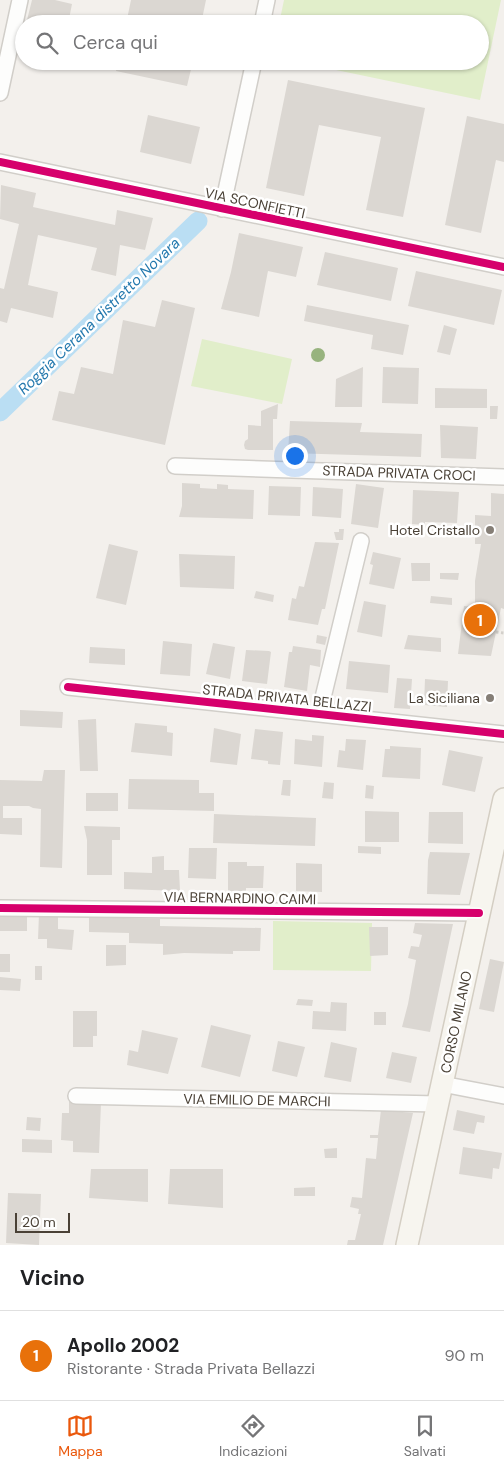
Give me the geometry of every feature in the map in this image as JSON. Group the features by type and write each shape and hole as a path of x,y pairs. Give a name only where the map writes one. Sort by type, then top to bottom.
{"main road":[{"name":"CORSO MILANO","path":"407,1245 504,799"}],"street":[{"path":"17,15 20,0"},
{"path":"264,15 267,0"},
{"path":"0,94 15,24"},
{"path":"222,209 252,70"},
{"name":"VIA SCONFIETTI","path":"0,162 504,268"},
{"name":"STRADA PRIVATA CROCI","path":"174,466 504,477"},
{"path":"319,714 361,541"},
{"name":"STRADA PRIVATA BELLAZZI","path":"68,687 504,734"},
{"name":"VIA BERNARDINO CAIMI","path":"0,908 479,913"},
{"name":"VIA EMILIO DE MARCHI","path":"76,1096 440,1094 504,1096"}],"path":[{"path":"496,632 504,633"}],"green space":[{"path":"284,0 501,0 489,57 489,15 281,15"},
{"path":"336,70 486,70 480,100"},
{"path":"202,339 292,359 282,404 191,386"},
{"path":"273,921 372,923 371,971 273,970"}],"building":[{"path":"32,0 55,0 72,4 70,15 28,15"},
{"path":"131,0 206,0 203,15 128,15"},
{"path":"116,70 191,70 187,86"},
{"path":"288,80 425,108 403,217 366,210 381,137 319,125 304,196 266,188"},
{"path":"148,115 200,127 191,164 140,152"},
{"path":"467,116 504,124 504,162 496,160 481,233 445,225"},
{"path":"1,185 36,193 33,207 115,225 117,210 153,218 145,250 120,245 116,276 91,270 97,248 38,235 28,285 58,292 53,318 11,308 7,323 0,321 0,288 4,289 19,224 0,219"},
{"path":"239,233 303,247 296,277 268,271 259,317 221,309"},
{"path":"325,252 398,268 391,301 317,285"},
{"path":"416,271 502,290 494,325 408,306"},
{"path":"162,300 195,308 165,445 52,420 59,391 74,394 81,367 113,374 123,320 155,327"},
{"path":"307,305 409,325 403,355 371,349 373,335 304,321"},
{"path":"444,325 457,329 450,355 437,352"},
{"path":"363,367 362,407 335,407 336,379"},
{"path":"383,367 419,368 418,404 382,403"},
{"path":"435,388 487,389 487,408 435,408"},
{"path":"278,404 277,419 273,419 273,450 245,449 245,441 248,439 248,425 261,426 261,411"},
{"path":"490,406 498,406 497,419 490,419"},
{"path":"290,421 362,423 360,432 422,434 421,457 288,453"},
{"path":"440,425 478,427 476,459 441,458"},
{"path":"182,483 200,484 200,488 217,489 217,484 228,485 228,489 254,490 253,519 179,517 182,506"},
{"path":"356,484 384,488 378,528 351,524"},
{"path":"269,486 301,487 300,516 268,515"},
{"path":"313,487 343,489 341,518 312,516"},
{"path":"413,490 459,492 457,523 425,522 425,525 412,524"},
{"path":"491,493 504,494 504,609 501,608 491,656 458,654 464,606 475,607 475,581 481,544 475,544 475,515 491,516"},
{"path":"339,529 344,529 343,540 336,540 334,532 339,532"},
{"path":"315,542 339,543 325,609 322,609 318,625 288,620 292,598 296,599 299,586 304,587"},
{"path":"109,544 138,551 126,605 96,598"},
{"path":"373,552 401,558 394,589 369,584 373,565 370,564"},
{"path":"179,554 235,556 234,589 180,587"},
{"path":"411,563 430,563 430,581 412,581"},
{"path":"440,573 459,573 458,580 440,579"},
{"path":"256,591 274,595 273,602 254,598"},
{"path":"431,596 452,598 452,605 430,603"},
{"path":"364,601 386,605 382,637 357,632"},
{"path":"317,635 327,637 325,645 316,643"},
{"path":"408,635 441,638 441,652 404,649"},
{"path":"163,641 192,644 190,676 160,674"},
{"path":"213,643 235,647 230,679 206,674"},
{"path":"293,646 321,650 320,667 310,665 307,691 284,687 289,652 292,652"},
{"path":"90,647 125,649 125,665 89,663"},
{"path":"246,650 271,652 267,684 242,681"},
{"path":"349,661 390,665 388,693 346,689"},
{"path":"397,678 412,679 410,709 394,708"},
{"path":"425,679 448,681 447,707 424,705"},
{"path":"20,710 63,712 62,728 20,726"},
{"path":"96,719 98,771 80,771 78,720"},
{"path":"135,723 167,726 167,732 173,733 172,756 131,752"},
{"path":"214,728 241,734 237,765 210,762"},
{"path":"255,729 283,732 280,765 251,759"},
{"path":"312,735 324,736 322,767 294,764 295,739 312,741"},
{"path":"346,739 366,740 363,770 337,767 339,750 345,751"},
{"path":"390,746 421,748 420,779 382,777 385,749 390,749"},
{"path":"449,750 483,757 475,792 442,785"},
{"path":"44,770 65,770 62,868 40,867 41,809 29,806 3,806 3,818 22,818 22,835 0,834 0,780 42,781"},
{"path":"129,779 199,780 199,793 214,793 214,811 128,809"},
{"path":"283,780 291,780 290,796 281,795"},
{"path":"324,782 334,783 333,799 322,798"},
{"path":"366,785 374,786 373,799 365,798"},
{"path":"86,793 118,793 118,811 86,811"},
{"path":"365,811 399,812 399,842 365,842"},
{"path":"429,812 463,812 463,844 428,843"},
{"path":"214,814 316,818 315,846 213,843"},
{"path":"84,826 120,827 120,840 112,840 112,875 87,875 87,840"},
{"path":"358,846 381,847 381,854 358,853"},
{"path":"189,848 217,848 216,879 188,878"},
{"path":"430,852 470,853 460,895 427,894"},
{"path":"164,856 164,870 179,870 180,891 124,889 124,872 152,873 152,857"},
{"path":"228,862 247,862 247,866 264,866 263,888 246,888 246,891 228,891"},
{"path":"296,863 322,864 322,892 296,891"},
{"path":"0,914 27,914 27,931 0,931"},
{"path":"39,914 58,914 58,929 74,930 72,950 47,948 47,939 38,939"},
{"path":"89,917 160,919 160,926 261,928 260,951 233,951 233,954 184,953 163,955 163,944 129,943 129,933 89,932"},
{"path":"415,923 453,924 430,1032 402,1027 416,960 408,958 411,946 419,947 422,935 413,933"},
{"path":"369,927 388,927 388,955 370,956"},
{"path":"106,945 126,945 126,965 106,966"},
{"path":"0,954 10,954 10,972 0,972"},
{"path":"490,959 504,962 494,1012 479,1009"},
{"path":"35,966 42,966 42,980 35,980"},
{"path":"0,977 21,979 20,991 0,990"},
{"path":"298,999 313,1000 312,1006 296,1005"},
{"path":"331,1002 347,1003 346,1031 312,1029 313,1011 330,1012"},
{"path":"73,1011 97,1011 97,1036 93,1036 93,1047 73,1047"},
{"path":"374,1012 386,1012 386,1025 374,1025"},
{"path":"211,1025 251,1035 240,1077 201,1067"},
{"path":"142,1030 178,1038 168,1074 127,1065 129,1050 138,1052"},
{"path":"278,1041 305,1047 297,1077 272,1071"},
{"path":"331,1042 357,1048 351,1082 324,1077"},
{"path":"392,1052 417,1057 411,1083 386,1078"},
{"path":"69,1102 101,1103 99,1153 73,1152 73,1141 61,1140 62,1113 69,1113"},
{"path":"381,1110 413,1113 383,1245 347,1245 348,1240 355,1240 361,1214 358,1214 359,1209 350,1207 352,1197 362,1198 366,1158 376,1159 378,1138 370,1138 370,1135 378,1135"},
{"path":"457,1110 485,1116 484,1123 477,1122 474,1134 453,1130"},
{"path":"27,1117 41,1118 40,1131 26,1130"},
{"path":"22,1139 52,1140 52,1153 22,1152"},
{"path":"463,1147 502,1153 499,1169 493,1168 492,1179 459,1174"},
{"path":"337,1148 337,1158 325,1158 324,1149"},
{"path":"91,1169 148,1169 148,1202 89,1198"},
{"path":"170,1169 223,1169 223,1208 168,1204"},
{"path":"315,1187 315,1196 294,1196 294,1188"},
{"path":"8,1193 41,1194 39,1245 6,1243"}],"waterway":[{"name":"Roggia Cerana distretto Novara","path":"0,412 198,221"}],"cycle path":[{"path":"0,162 504,267"},
{"path":"68,687 504,734"},
{"path":"0,908 479,913"}],"place":[{"name":"Hotel Cristallo","path":"490,530"},
{"name":"Apollo 2002","path":"480,620"},
{"name":"La Siciliana","path":"490,698"}]}
